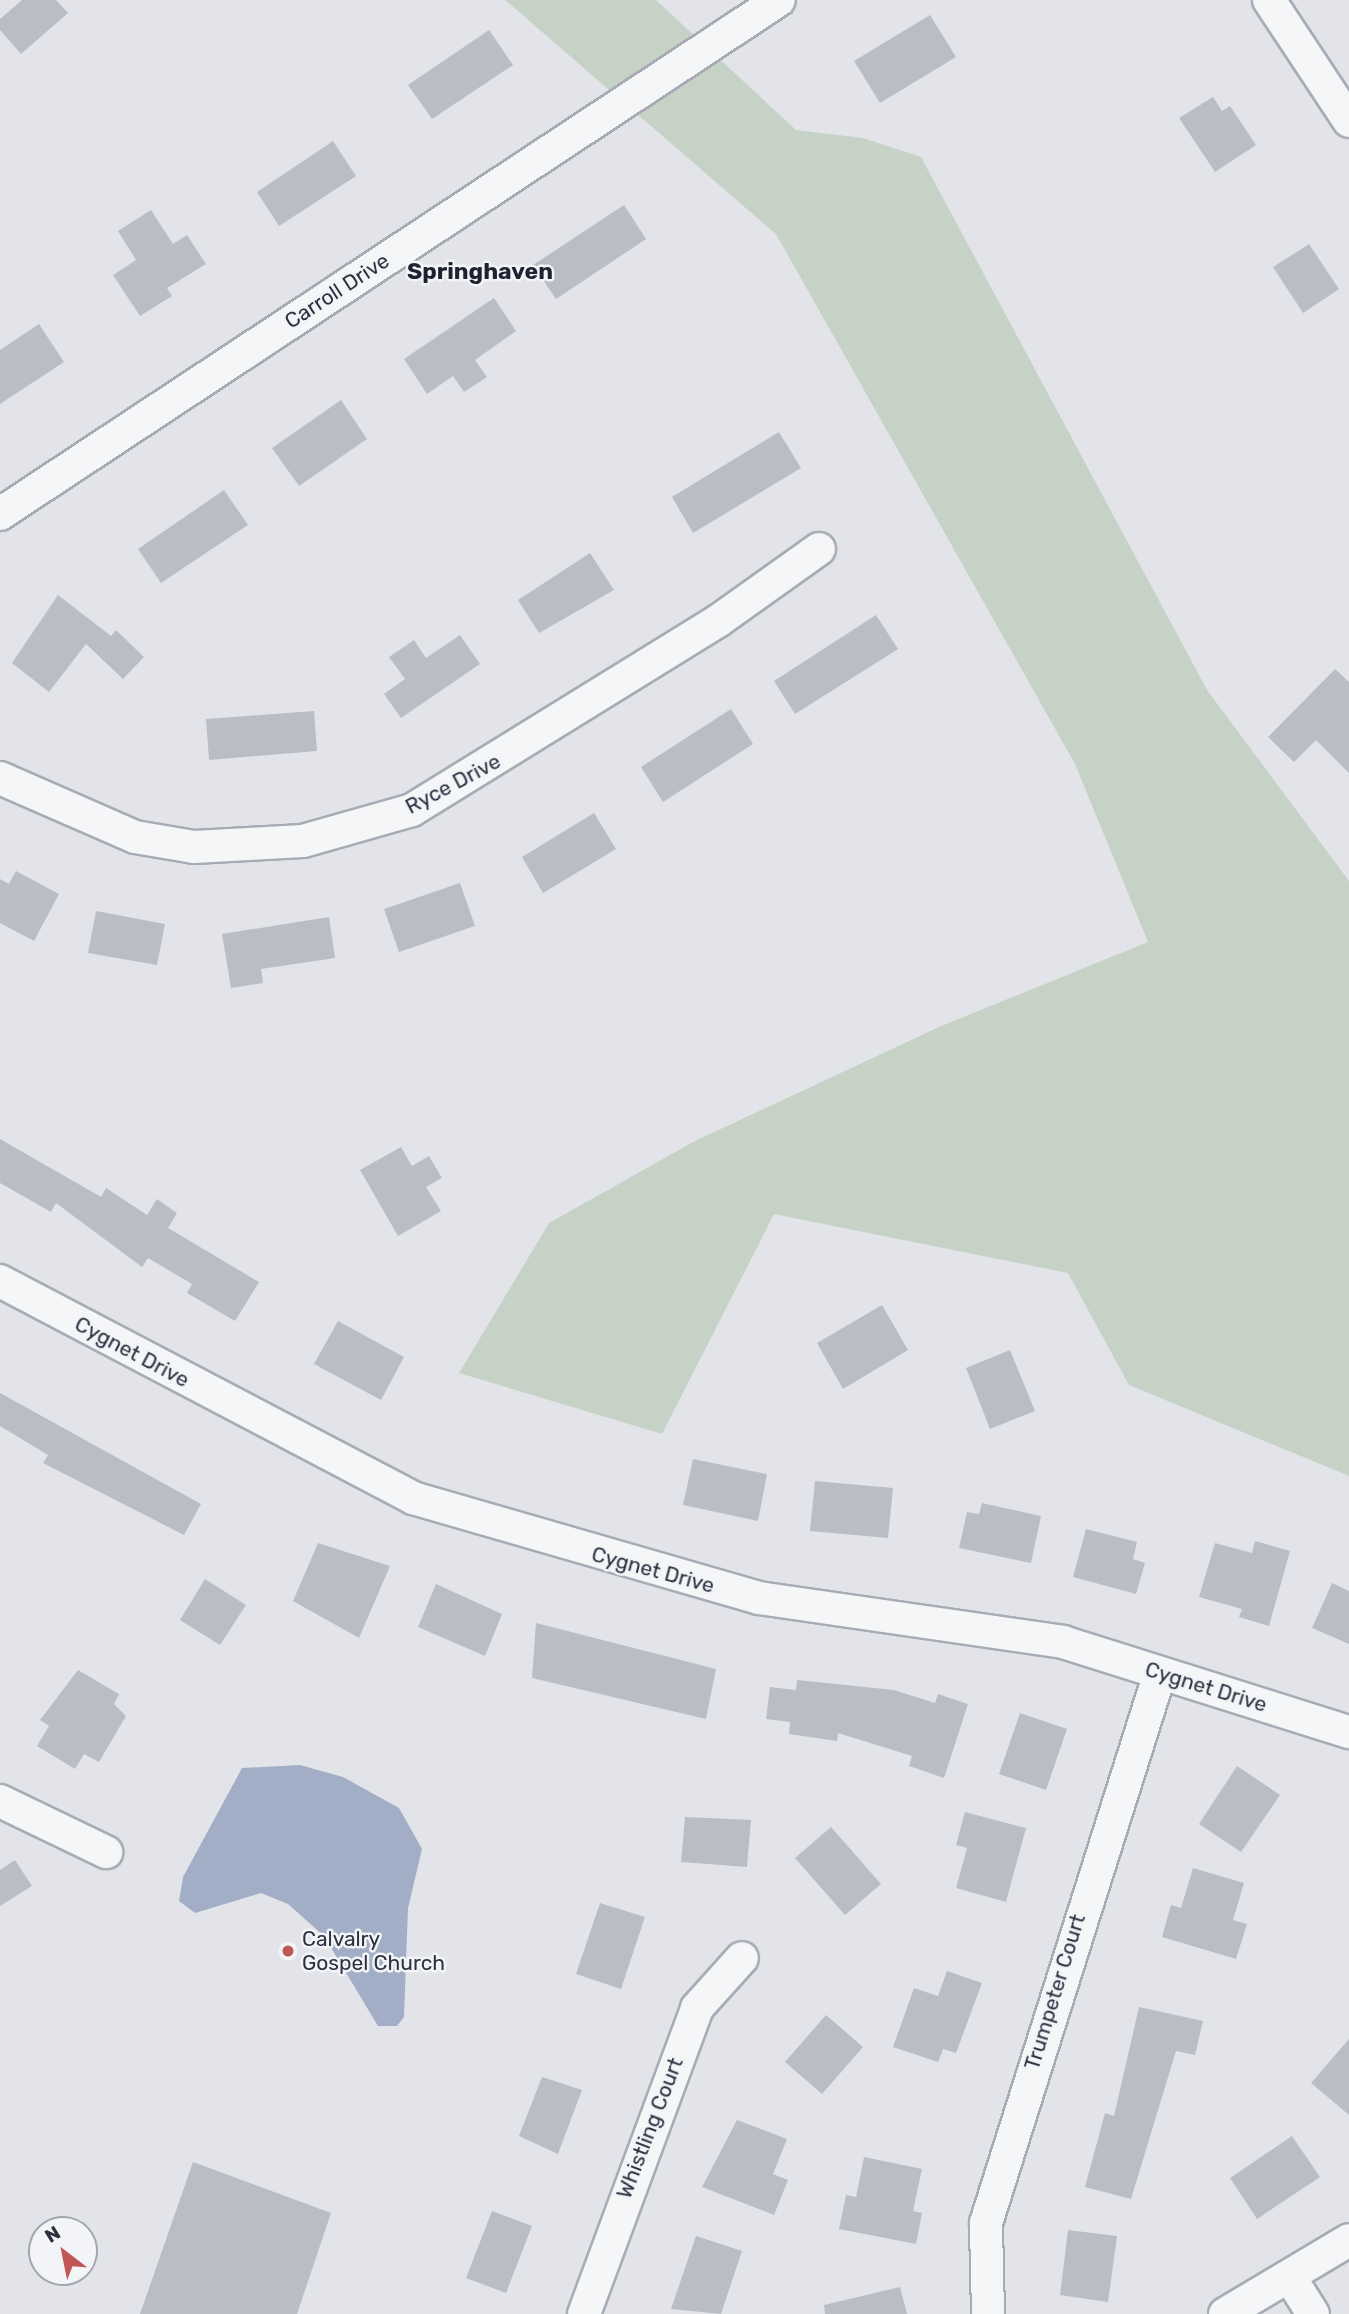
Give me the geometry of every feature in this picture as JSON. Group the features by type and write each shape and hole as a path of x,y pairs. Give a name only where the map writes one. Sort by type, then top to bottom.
{"street":[{"name":"Carroll Drive","path":"0,514 779,0"},
{"path":"1269,0 1349,121"},
{"name":"Ryce Drive","path":"0,778 135,837 194,847 325,835 412,810 517,749 820,549"},
{"name":"Cygnet Drive","path":"0,1281 414,1498 759,1598 1049,1640 1349,1732"},
{"name":"Trumpeter Court","path":"988,2314 986,2223 1159,1675"},
{"path":"0,1801 106,1852"},
{"name":"Whistling Court","path":"584,2314 697,2008 743,1958"},
{"path":"1225,2314 1291,2279 1349,2240"},
{"path":"1291,2279 1313,2314"}],"green space":[{"path":"505,0 656,0 796,130 863,138 921,157 1207,690 1349,881 1349,1476 1129,1385 1068,1273 774,1214 662,1434 459,1373 549,1223 695,1141 939,1027 1148,942 1075,764 776,234"}],"water":[{"path":"300,1765 343,1777 399,1808 422,1849 408,1908 404,2017 397,2026 378,2026 324,1936 288,1904 261,1893 195,1913 179,1901 183,1877 242,1768"}],"building":[{"path":"22,0 56,0 68,13 21,54 0,30 0,19"},
{"path":"930,15 956,57 880,103 854,61"},
{"path":"489,30 513,65 432,119 408,85"},
{"path":"1213,97 1222,111 1230,106 1256,145 1215,172 1179,118"},
{"path":"333,141 356,176 279,226 257,192"},
{"path":"624,205 646,239 556,299 533,265"},
{"path":"151,210 173,244 187,235 206,264 167,288 172,296 140,316 113,275 136,260 118,231"},
{"path":"1309,244 1339,289 1303,313 1273,267"},
{"path":"494,298 516,331 475,360 487,377 464,392 453,376 427,394 404,359"},
{"path":"39,324 64,362 0,404 0,350"},
{"path":"341,400 367,439 299,486 272,448"},
{"path":"779,432 801,468 693,533 672,497"},
{"path":"224,490 248,525 161,583 138,549"},
{"path":"590,553 614,590 539,633 518,600"},
{"path":"58,595 111,636 116,630 144,657 123,679 86,644 49,692 12,663"},
{"path":"876,615 898,649 795,714 774,681"},
{"path":"460,635 480,664 401,718 384,694 405,679 389,657 414,640 426,658"},
{"path":"1335,669 1349,682 1349,773 1316,740 1294,762 1268,737"},
{"path":"731,709 753,744 663,802 641,767"},
{"path":"314,711 317,751 209,760 206,719"},
{"path":"594,813 616,849 543,893 522,857"},
{"path":"16,871 59,894 34,941 0,923 0,879 9,884"},
{"path":"460,883 475,926 399,952 384,909"},
{"path":"96,911 165,924 157,965 88,953"},
{"path":"329,917 335,958 261,969 263,983 231,988 222,934"},
{"path":"0,1139 101,1197 106,1188 147,1215 157,1199 177,1213 168,1228 259,1282 235,1321 187,1293 192,1284 148,1258 142,1267 56,1203 51,1212 0,1183"},
{"path":"401,1147 412,1166 429,1156 442,1178 426,1187 441,1211 398,1236 360,1170"},
{"path":"882,1305 908,1350 843,1389 817,1343"},
{"path":"338,1321 404,1357 381,1400 314,1364"},
{"path":"1010,1350 1035,1411 990,1429 966,1368"},
{"path":"0,1393 201,1504 184,1535 43,1463 48,1455 0,1426"},
{"path":"693,1459 767,1474 758,1521 683,1505"},
{"path":"815,1481 893,1488 888,1538 810,1531"},
{"path":"982,1503 1041,1516 1031,1563 959,1548 967,1512 979,1514"},
{"path":"1086,1529 1137,1542 1133,1559 1145,1563 1136,1594 1073,1577"},
{"path":"1255,1541 1290,1551 1269,1626 1239,1617 1242,1609 1199,1597 1215,1543 1252,1553"},
{"path":"318,1543 390,1566 359,1638 293,1601"},
{"path":"205,1579 246,1605 220,1645 180,1620"},
{"path":"1332,1583 1349,1591 1349,1644 1312,1628"},
{"path":"436,1584 502,1614 485,1656 418,1627"},
{"path":"536,1623 716,1669 706,1719 532,1678"},
{"path":"78,1670 119,1694 114,1704 126,1716 99,1762 84,1754 75,1769 37,1746 49,1726 40,1720"},
{"path":"797,1680 894,1690 935,1703 938,1694 968,1704 944,1778 909,1766 912,1756 838,1733 837,1741 789,1734 790,1722 766,1719 770,1687 796,1690"},
{"path":"1020,1713 1067,1729 1046,1790 999,1774"},
{"path":"1237,1766 1280,1795 1241,1852 1199,1824"},
{"path":"965,1812 1026,1828 1006,1902 956,1888 967,1848 956,1845"},
{"path":"685,1817 751,1820 747,1867 681,1862"},
{"path":"831,1827 881,1884 845,1915 795,1858"},
{"path":"15,1860 32,1886 0,1906 0,1870"},
{"path":"1193,1868 1244,1883 1233,1920 1247,1924 1236,1959 1162,1937 1171,1905 1181,1908"},
{"path":"600,1903 645,1917 621,1989 576,1974"},
{"path":"947,1971 982,1983 956,2053 943,2049 938,2062 893,2047 914,1988 938,1996"},
{"path":"1139,2007 1203,2021 1195,2055 1176,2051 1131,2199 1085,2187 1105,2113 1114,2116"},
{"path":"826,2015 863,2047 822,2094 785,2062"},
{"path":"1349,2039 1349,2115 1311,2083"},
{"path":"542,2077 582,2090 558,2154 519,2136"},
{"path":"737,2120 787,2139 773,2174 788,2180 774,2215 702,2187"},
{"path":"1292,2136 1320,2177 1257,2219 1230,2178"},
{"path":"864,2157 922,2169 913,2211 922,2213 916,2244 839,2229 846,2195 856,2197"},
{"path":"193,2162 331,2213 297,2314 140,2314"},
{"path":"492,2211 532,2226 506,2293 466,2278"},
{"path":"1068,2230 1117,2236 1108,2302 1060,2295"},
{"path":"696,2236 742,2251 721,2314 671,2309"},
{"path":"900,2287 907,2314 825,2314 824,2305"}],"place":[{"name":"Calvalry Gospel Church","path":"288,1951"}],"district":[{"name":"Springhaven","path":"480,271"}]}
